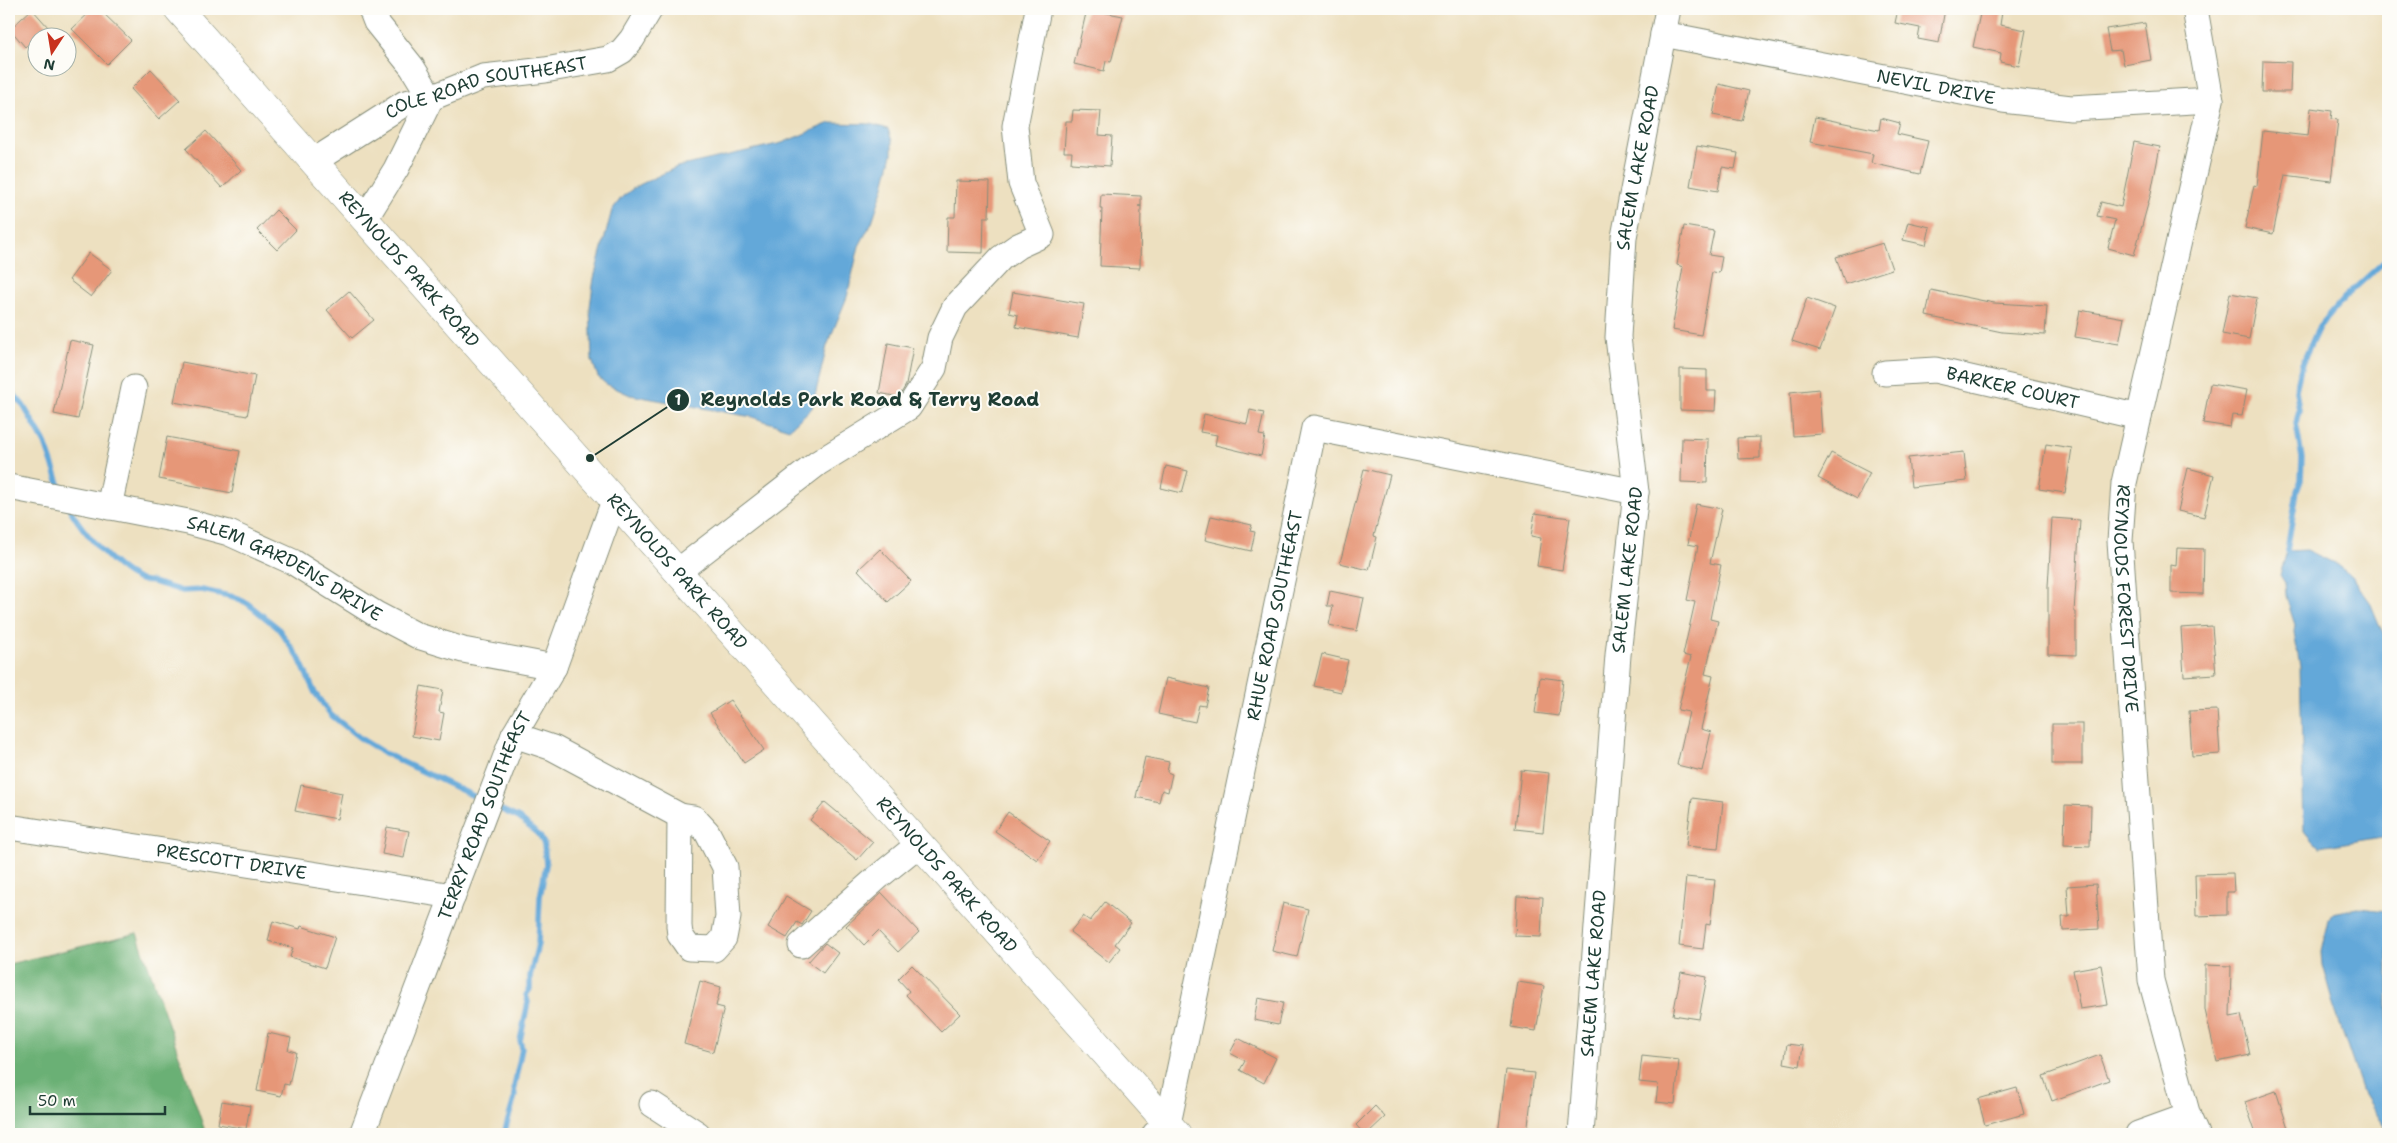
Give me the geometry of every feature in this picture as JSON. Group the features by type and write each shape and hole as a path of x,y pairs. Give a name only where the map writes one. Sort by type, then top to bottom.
{"main road":[{"name":"REYNOLDS PARK ROAD","path":"178,9 919,844 1167,1131"}],"street":[{"path":"365,219 396,169 431,98 412,67 376,22 371,9"},
{"name":"COLE ROAD SOUTHEAST","path":"314,162 405,103 431,98 483,77 554,69 608,59 622,51 632,39 650,9"},
{"path":"677,572 818,463 909,407 934,368 940,338 955,307 1001,258 1018,246 1042,235 1021,183 1015,126 1038,9"},
{"name":"SALEM LAKE ROAD","path":"1581,1134 1618,655 1636,492 1619,328 1624,237 1668,9"},
{"name":"REYNOLDS FOREST DRIVE","path":"2192,1125 2151,980 2120,541 2124,484 2211,100 2194,9"},
{"name":"NEVIL DRIVE","path":"1663,34 2003,100 2071,108 2211,100"},
{"name":"BARKER COURT","path":"1885,373 1934,370 2138,417"},
{"path":"109,507 134,388"},
{"name":"RHUE ROAD SOUTHEAST","path":"1167,1131 1314,428 1636,492"},
{"name":"SALEM GARDENS DRIVE","path":"9,487 188,522 229,533 293,562 376,614 418,636 463,650 554,667"},
{"name":"TERRY ROAD SOUTHEAST","path":"362,1134 514,735 554,667 614,501"},
{"path":"514,735 553,748 680,816 694,818 707,832 725,867 728,917 724,938 714,949 689,948 680,935 678,888 681,850 680,816"},
{"name":"PRESCOTT DRIVE","path":"9,826 453,896"},
{"path":"801,946 876,878 919,844"},
{"path":"652,1104 698,1134"},
{"path":"2138,1134 2192,1125"}],"green space":[{"path":"137,933 206,1134 9,1134 9,964"}],"water":[{"path":"830,123 871,124 888,129 892,141 892,154 872,222 859,246 847,297 827,346 812,408 789,429 752,417 630,395 606,384 598,377 592,360 590,307 594,278 612,210 622,197 635,187 677,167 782,143"},
{"path":"2307,550 2338,565 2352,577 2370,602 2388,646 2388,836 2320,847 2304,831 2300,667 2294,632 2295,625 2286,597 2285,583 2280,575 2287,551"},
{"path":"2358,908 2388,911 2388,1134 2364,1095 2332,1001 2322,965 2321,951 2328,919 2333,913"}],"building":[{"path":"32,9 48,27 28,28 28,44 25,47 10,29"},
{"path":"93,9 99,9 131,40 107,64 78,35 78,28 73,28"},
{"path":"1087,9 1123,16 1111,62 1106,61 1104,71 1074,64"},
{"path":"1898,9 1945,9 1939,43 1918,39 1920,28 1895,23"},
{"path":"1981,9 2002,12 2000,25 2026,30 2019,66 2000,62 2001,53 1973,47"},
{"path":"2145,23 2151,60 2124,65 2121,50 2110,51 2106,29"},
{"path":"2263,61 2291,62 2290,92 2262,92"},
{"path":"151,69 180,100 159,119 131,89"},
{"path":"1719,84 1749,91 1742,121 1713,115"},
{"path":"2311,108 2332,111 2331,119 2338,120 2331,181 2285,175 2273,234 2245,228 2254,185 2257,186 2263,131 2308,136"},
{"path":"1073,110 1101,111 1099,135 1112,136 1110,166 1071,163 1072,152 1064,152 1066,121 1072,121"},
{"path":"1815,117 1879,130 1881,118 1900,123 1897,134 1928,141 1920,174 1871,163 1873,154 1810,142"},
{"path":"206,131 241,170 222,188 186,149"},
{"path":"2134,142 2160,147 2151,193 2134,255 2108,248 2115,220 2097,216 2101,202 2121,207"},
{"path":"1697,146 1738,153 1735,169 1722,167 1718,191 1690,186"},
{"path":"956,181 990,182 989,217 984,217 983,253 947,252 948,217 955,217"},
{"path":"1101,194 1141,196 1140,268 1100,266"},
{"path":"276,210 296,230 277,250 257,230"},
{"path":"1908,222 1930,227 1926,245 1903,240"},
{"path":"1684,226 1714,231 1709,255 1722,257 1719,273 1712,272 1701,335 1672,330 1683,267 1677,265"},
{"path":"1883,243 1892,269 1845,284 1836,257"},
{"path":"89,253 112,270 91,297 69,280"},
{"path":"1931,290 1994,303 2047,306 2045,335 2002,332 1926,316"},
{"path":"349,291 374,320 352,338 327,310"},
{"path":"1013,292 1084,304 1078,338 1016,327 1018,315 1009,313"},
{"path":"2230,293 2257,298 2249,339 2222,334"},
{"path":"1807,298 1835,308 1820,350 1792,341"},
{"path":"2080,310 2124,318 2119,344 2075,337"},
{"path":"70,340 94,345 78,419 54,414"},
{"path":"888,343 913,348 906,385 899,397 879,393"},
{"path":"182,362 255,376 247,416 174,402"},
{"path":"1680,369 1707,370 1707,391 1716,391 1715,411 1680,410"},
{"path":"2210,384 2247,390 2242,416 2232,415 2230,427 2203,423"},
{"path":"1819,389 1822,434 1793,436 1790,392"},
{"path":"1250,410 1264,413 1259,435 1265,436 1261,456 1215,445 1217,435 1200,432 1204,414 1247,424"},
{"path":"167,437 240,451 232,493 159,479"},
{"path":"1760,437 1760,458 1738,459 1737,438"},
{"path":"1682,438 1708,439 1707,483 1681,482"},
{"path":"2046,444 2072,448 2065,493 2039,489"},
{"path":"1964,452 1967,481 1911,487 1908,458"},
{"path":"1831,453 1870,473 1857,499 1818,478"},
{"path":"1166,466 1188,471 1182,493 1161,488"},
{"path":"2188,468 2214,475 2204,517 2178,511"},
{"path":"1364,469 1390,475 1374,536 1377,537 1369,570 1340,563"},
{"path":"1696,504 1722,509 1710,563 1721,565 1710,619 1718,621 1705,674 1713,676 1701,729 1711,732 1702,771 1677,765 1689,712 1678,710 1691,657 1683,655 1695,602 1687,600 1698,546 1688,544"},
{"path":"1535,513 1570,518 1562,570 1537,566 1541,538 1531,536"},
{"path":"1211,516 1252,525 1250,531 1255,532 1251,551 1205,540"},
{"path":"2052,518 2080,520 2074,612 2076,612 2076,655 2048,654 2048,587"},
{"path":"2177,548 2204,549 2203,594 2171,593 2171,565 2176,566"},
{"path":"880,549 911,581 888,602 858,570"},
{"path":"1330,591 1364,598 1357,631 1329,625 1333,606 1327,606"},
{"path":"2212,626 2216,674 2184,676 2181,628"},
{"path":"1322,654 1348,660 1341,692 1314,686"},
{"path":"1540,677 1563,680 1559,716 1535,713"},
{"path":"1166,678 1209,688 1205,706 1199,705 1195,722 1158,714"},
{"path":"421,686 443,690 439,712 444,713 439,741 412,736"},
{"path":"730,700 764,750 744,763 710,713"},
{"path":"2217,710 2220,754 2192,756 2189,711"},
{"path":"2052,724 2082,724 2082,764 2052,764"},
{"path":"1145,757 1169,762 1167,772 1172,774 1168,792 1162,790 1159,802 1136,797"},
{"path":"1521,770 1549,773 1543,832 1515,829"},
{"path":"301,785 342,793 337,819 295,811"},
{"path":"1692,798 1723,802 1718,849 1686,846"},
{"path":"825,802 873,842 857,860 810,820"},
{"path":"2065,805 2091,806 2090,846 2064,845"},
{"path":"1008,812 1050,841 1037,860 995,831"},
{"path":"387,827 409,831 404,858 382,854"},
{"path":"2233,873 2234,892 2227,892 2227,915 2196,916 2195,874"},
{"path":"1686,877 1715,880 1710,925 1706,924 1703,949 1679,946"},
{"path":"2096,884 2099,929 2063,931 2062,917 2069,917 2067,886"},
{"path":"882,893 919,932 898,952 878,931 864,945 846,926"},
{"path":"786,896 811,911 802,925 797,922 787,938 768,927"},
{"path":"1517,896 1543,897 1541,937 1515,936"},
{"path":"1105,902 1131,923 1115,944 1120,948 1109,962 1070,932 1083,916 1090,921"},
{"path":"1283,903 1308,909 1297,957 1272,951"},
{"path":"273,921 300,929 301,926 335,937 325,968 290,957 293,948 268,941"},
{"path":"825,943 838,953 823,973 808,962"},
{"path":"912,965 960,1014 941,1032 906,995 909,991 898,979"},
{"path":"2101,965 2108,1005 2080,1009 2073,970"},
{"path":"2205,965 2231,966 2230,1017 2241,1015 2250,1055 2217,1062 2205,1010"},
{"path":"1681,972 1707,977 1699,1019 1673,1015"},
{"path":"700,981 721,987 716,1006 724,1008 713,1052 684,1044"},
{"path":"1518,982 1544,986 1536,1031 1511,1027"},
{"path":"1258,998 1283,1003 1278,1025 1254,1020"},
{"path":"268,1033 291,1038 288,1050 296,1052 289,1085 284,1084 281,1096 257,1091"},
{"path":"1238,1038 1276,1058 1264,1083 1240,1070 1245,1061 1230,1053"},
{"path":"1787,1044 1803,1046 1800,1066 1784,1063"},
{"path":"2100,1055 2109,1080 2052,1101 2043,1076"},
{"path":"1642,1056 1679,1060 1675,1104 1656,1102 1658,1084 1639,1082"},
{"path":"1506,1070 1534,1073 1527,1134 1498,1134"},
{"path":"2017,1088 2024,1114 1985,1125 1978,1099"},
{"path":"2276,1091 2289,1131 2278,1134 2256,1134 2245,1102"},
{"path":"222,1101 250,1106 246,1129 218,1124"},
{"path":"1375,1106 1385,1117 1367,1134 1364,1134 1356,1125"}],"waterway":[{"path":"2290,557 2287,551 2297,491 2301,480 2302,458 2296,423 2299,410 2296,390 2302,364 2319,327 2344,298 2388,258"},
{"path":"9,388 23,405 45,443 61,489"},
{"path":"69,507 92,540 128,574 140,580 150,581 182,591 202,590 234,597 247,603 278,628 299,658 315,693 331,715 360,738 384,753 482,800"},
{"path":"493,806 519,818 540,836 544,844 546,865 540,897 538,944 530,976 530,989 526,995 528,1002 520,1041 522,1048 514,1087 515,1096 504,1134"}],"place":[{"name":"Reynolds Park Road & Terry Road","path":"590,458"}]}
